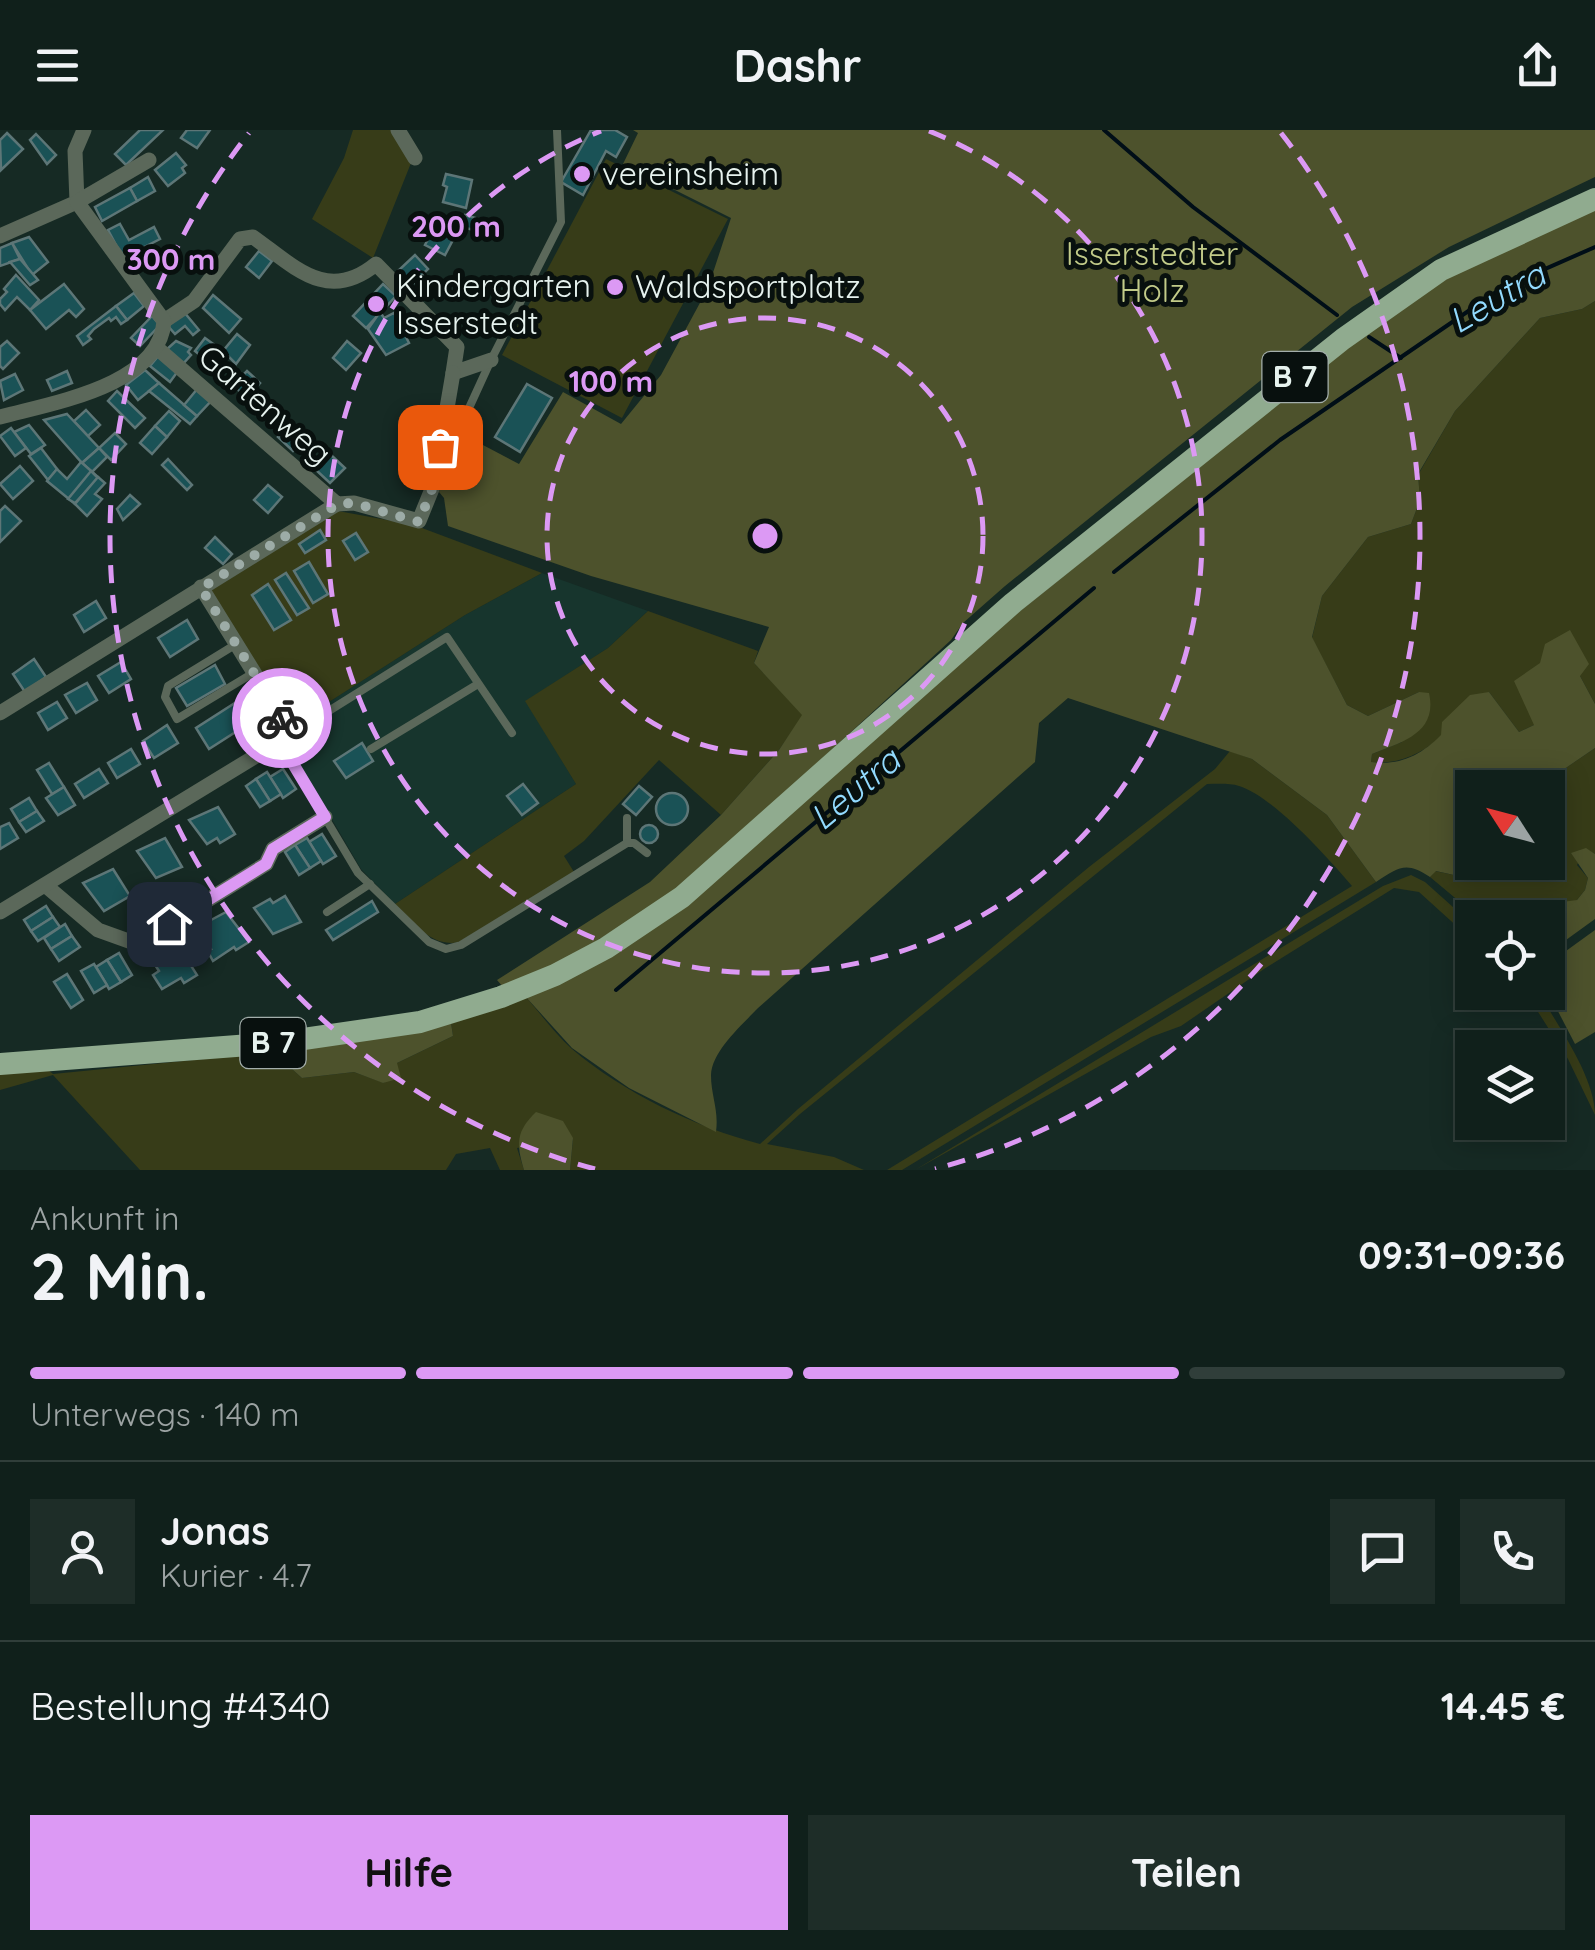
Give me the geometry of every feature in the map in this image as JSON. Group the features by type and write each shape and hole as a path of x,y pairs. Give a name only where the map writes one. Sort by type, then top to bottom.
{"main road":[{"name":"B 7","path":"0,1064 276,1043 420,1022 501,997 606,948 682,897 1013,603 1392,302 1442,270 1595,199"}],"street":[{"path":"0,417 103,388 142,363 163,336 164,321 77,202 75,151 84,130"},
{"path":"398,130 415,158"},
{"path":"0,236 77,202 150,160"},
{"path":"164,321 194,301 240,239 254,236 304,274 326,283 346,281 376,264 458,346 434,484"},
{"name":"Gartenweg","path":"157,348 338,504"},
{"path":"453,373 491,360"},
{"name":"Gartenweg","path":"0,713 338,504 354,503 419,522 434,484"},
{"path":"0,912 286,738 256,672 201,588"},
{"path":"45,886 98,930 136,944 266,864 273,849 325,817"}],"lane":[{"path":"434,484 561,222 558,130"},
{"path":"512,733 446,637 286,738 325,817 358,872 429,942 446,948 461,945 627,842 646,853"},
{"path":"238,643 168,686 164,697 178,720 256,672"},
{"path":"372,749 478,684"},
{"path":"627,818 627,842"},
{"path":"327,912 370,884"}],"shaded area":[{"path":"542,573 648,611 608,648 526,701 576,784 395,904 361,869 288,744 301,736 293,725 465,615"}],"green space":[{"path":"353,130 391,130 411,163 373,258 312,219 344,158"},
{"name":"Isserstedter Holz","path":"633,130 1595,130 1595,177 1449,247 1352,307 1005,586 678,891 551,969 503,987 497,980 650,882 721,815 779,750 802,715 754,663 769,627 591,576 448,526 444,498 439,492 464,435 519,464 563,392 621,424 661,375 708,288 731,218 623,164 638,133"},
{"name":"Waldsportplatz","path":"606,159 728,219 622,418 502,355"},
{"path":"1595,208 1595,301 1582,309 1540,318 1455,411 1418,474 1420,500 1411,524 1368,537 1322,596 1312,637 1347,705 1368,716 1419,692 1429,693 1430,707 1423,727 1406,740 1372,754 1371,762 1382,763 1409,758 1426,748 1441,735 1442,722 1470,695 1489,692 1519,732 1534,725 1514,681 1540,663 1545,644 1570,630 1589,664 1580,676 1595,704 1595,748 1563,770 1455,770 1455,875 1436,871 1430,877 1403,868 1376,882 1327,815 1252,759 1068,698 1039,723 1035,762 758,1008 729,1039 711,1075 716,1132 629,1088 572,1048 525,996 613,954 974,648 1385,318 1456,273"},
{"path":"1595,301 1595,704 1580,676 1534,725 1519,732 1489,692 1421,751 1389,762 1371,762 1372,754 1402,742 1419,692 1368,716 1347,705 1312,638 1322,596 1368,537 1411,524 1420,500 1418,475 1455,411 1540,318 1582,309"},
{"path":"338,511 414,525 542,573 465,615 293,725 210,591"},
{"path":"648,611 758,651 754,663 803,715 779,750 721,815 659,760 584,841 564,856 574,872 459,942 440,941 423,932 395,904 576,784 525,701 608,648"},
{"path":"1595,748 1595,854 1586,849 1577,865 1588,878 1585,890 1565,910 1565,900 1458,900 1430,877 1435,871 1455,875 1455,880 1565,880 1563,770"},
{"path":"1230,751 1252,759 1327,815 1376,882 902,1170 887,1170 1352,886 1268,802 1239,786 1207,784 767,1144 834,1157 864,1170 570,1170 573,1139 517,1148 524,1170 500,1170 490,1148 456,1154 446,1170 140,1170 53,1075 0,1090 0,1072 46,1068 53,1074 273,1052 302,1078 354,1072 384,1083 397,1063 453,1036 451,1023 525,996 566,1043 614,1080 686,1118 760,1144 1089,867 1215,769"},
{"path":"1586,848 1595,854 1595,919 1565,941 1565,902 1577,900 1588,878 1571,853"},
{"path":"1411,875 1425,882 1455,909 1455,925 1419,892 1394,888 1181,1026 1151,1037 915,1170 1383,886"},
{"path":"1595,930 1595,1032 1575,1044 1557,1010 1565,1010 1565,952"},
{"path":"1537,1010 1549,1010 1561,1030 1550,1030"},
{"path":"451,1023 453,1036 397,1063 401,1078 383,1083 354,1072 302,1078 273,1052"},
{"path":"1565,1036 1589,1085 1595,1115 1568,1059"},
{"path":"536,1112 563,1121 573,1138 570,1170 524,1170 520,1138"}],"building":[{"path":"140,130 163,130 126,165 115,154"},
{"path":"187,130 210,130 197,148 181,138"},
{"path":"591,130 615,130 627,137 616,157 606,151 583,195 561,182"},
{"path":"7,133 23,149 1,170 0,140"},
{"path":"36,134 56,155 47,164 30,140"},
{"path":"176,153 186,165 182,168 185,173 168,186 155,170"},
{"path":"446,174 472,180 466,208 443,202"},
{"path":"148,177 155,191 137,201 130,188"},
{"path":"130,188 137,201 102,221 95,207"},
{"path":"465,215 500,225 497,236 462,227"},
{"path":"120,224 129,240 154,227 160,239 123,258 108,230"},
{"path":"435,226 455,236 445,255 425,245"},
{"path":"29,237 48,262 32,275 12,243"},
{"path":"12,243 20,259 0,266 0,248"},
{"path":"259,251 272,261 259,278 246,267"},
{"path":"415,255 428,269 413,284 399,270"},
{"path":"20,259 38,280 30,285 10,262"},
{"path":"16,275 39,300 30,310 17,297 5,310 0,304 7,292 4,289"},
{"path":"64,284 84,309 76,317 69,310 46,329 30,310"},
{"name":"Kindergarten Isserstedt","path":"383,284 396,296 366,328 353,316"},
{"path":"134,293 144,306 127,320 116,306"},
{"path":"213,295 241,319 229,333 203,308"},
{"path":"116,306 127,320 121,324 116,317 111,321 109,318 94,329 88,336 91,339 83,345 77,336"},
{"path":"184,312 199,330 193,335 185,326 175,334 168,326"},
{"path":"380,312 384,318 394,313 397,318 409,319 405,335 409,343 386,355 368,329"},
{"path":"152,316 160,325 140,346 131,338"},
{"path":"237,334 250,345 236,364 223,351"},
{"path":"205,338 219,348 206,360 195,351"},
{"path":"7,341 19,353 3,369 0,347"},
{"path":"176,341 191,348 191,355 182,365 166,350"},
{"path":"347,341 361,353 346,370 333,358"},
{"path":"159,355 178,371 170,382 150,366"},
{"path":"145,370 159,383 138,400 126,385"},
{"path":"234,370 241,377 247,371 260,383 247,398 226,379"},
{"path":"67,371 72,383 52,391 47,380"},
{"path":"15,374 23,390 4,400 0,381"},
{"path":"159,383 197,416 190,424 149,391"},
{"path":"527,384 552,398 520,452 495,437"},
{"path":"198,388 212,400 197,416 184,405"},
{"path":"117,391 145,418 135,428 108,401"},
{"path":"86,410 100,425 88,436 74,421"},
{"path":"169,411 180,421 167,437 155,426"},
{"path":"67,414 99,448 82,463 44,420"},
{"path":"29,425 45,445 31,454 14,432"},
{"path":"290,425 305,439 293,451 278,437"},
{"path":"155,426 167,437 152,454 140,443"},
{"path":"11,428 26,448 15,456 0,436"},
{"path":"115,433 126,444 111,460 99,448"},
{"path":"41,448 57,469 48,480 29,456"},
{"path":"99,448 107,457 92,472 82,463"},
{"path":"331,455 345,468 330,483 316,470"},
{"path":"168,459 192,485 187,490 162,465"},
{"path":"81,462 98,477 75,504 47,481 57,469 67,479"},
{"path":"20,466 33,481 13,499 0,484"},
{"path":"91,471 98,478 75,503 68,499"},
{"path":"98,477 105,483 95,494 102,499 87,516 75,504"},
{"path":"268,485 282,497 268,513 254,500"},
{"path":"130,495 140,504 123,520 117,509"},
{"path":"5,506 21,521 0,542 0,511"},
{"path":"320,530 326,540 305,553 299,544"},
{"path":"356,533 368,552 355,560 343,541"},
{"path":"215,537 232,554 223,564 205,548"},
{"path":"309,562 328,594 313,603 294,571"},
{"path":"286,573 309,608 297,615 275,580"},
{"path":"268,584 291,620 274,630 252,595"},
{"path":"96,601 106,618 84,632 74,615"},
{"path":"187,620 198,639 170,657 158,638"},
{"path":"34,659 46,677 25,692 13,674"},
{"path":"121,662 131,679 109,693 98,676"},
{"path":"215,665 225,684 187,706 176,688"},
{"path":"87,683 97,700 76,713 65,695"},
{"path":"238,701 251,722 209,749 196,728"},
{"path":"57,702 67,718 48,730 38,713"},
{"path":"167,725 178,743 154,758 143,741"},
{"path":"362,743 373,761 346,778 334,761"},
{"path":"131,749 140,764 117,778 108,763"},
{"path":"49,763 64,787 52,794 37,770"},
{"path":"99,769 108,783 84,798 75,784"},
{"path":"283,769 296,789 283,798 270,777"},
{"path":"267,772 281,794 270,801 256,779"},
{"path":"256,779 270,801 260,807 246,786"},
{"path":"523,784 538,803 522,815 507,796"},
{"path":"639,786 652,797 636,815 623,804"},
{"path":"64,787 75,805 58,815 46,798"},
{"path":"672,793 683,798 688,809 683,820 672,825 661,820 656,809 661,798"},
{"path":"29,798 37,811 19,822 11,809"},
{"path":"218,807 235,834 220,843 217,838 207,844 189,820"},
{"path":"37,811 44,821 26,832 19,822"},
{"path":"9,823 18,838 0,849 0,827"},
{"path":"649,825 656,827 656,841 649,843 642,841 640,834 642,827"},
{"path":"322,834 336,856 323,864 309,842"},
{"path":"165,838 182,867 156,878 137,851"},
{"path":"307,838 321,861 310,868 295,845"},
{"path":"295,845 310,868 299,875 285,852"},
{"path":"113,869 130,896 104,911 83,883"},
{"path":"285,896 301,922 273,934 254,908"},
{"path":"372,901 378,912 333,940 326,930"},
{"path":"46,906 53,917 31,931 24,920"},
{"path":"226,912 249,942 213,961 207,950 211,949 198,927"},
{"path":"53,917 60,927 38,941 31,931"},
{"path":"65,924 72,936 51,949 44,938"},
{"path":"72,936 80,947 59,961 51,949"},
{"path":"184,943 193,958 188,961 197,975 184,983 181,978 162,989 153,975 159,971 150,957 165,948 168,953"},
{"path":"119,953 132,975 121,982 107,960"},
{"path":"107,960 121,982 109,989 96,967"},
{"path":"94,964 107,985 94,993 81,971"},
{"path":"67,974 83,1000 71,1008 54,982"}],"waterway":[{"path":"1104,130 1193,207 1337,315"},
{"name":"Leutra","path":"1114,572 1280,440 1502,288 1595,247"},
{"path":"1369,337 1401,358"},
{"name":"Leutra","path":"616,990 1094,588"}],"way so far":[{"path":"282,718 201,588 338,504 354,503 419,522 434,484 440,447"}],"place":[{"name":"vereinsheim","path":"582,174"},
{"name":"Waldsportplatz","path":"615,287"},
{"name":"Kindergarten Isserstedt","path":"376,304"}],"route":[{"path":"169,924 266,864 273,849 325,817 280,742 292,734 282,718"}]}
